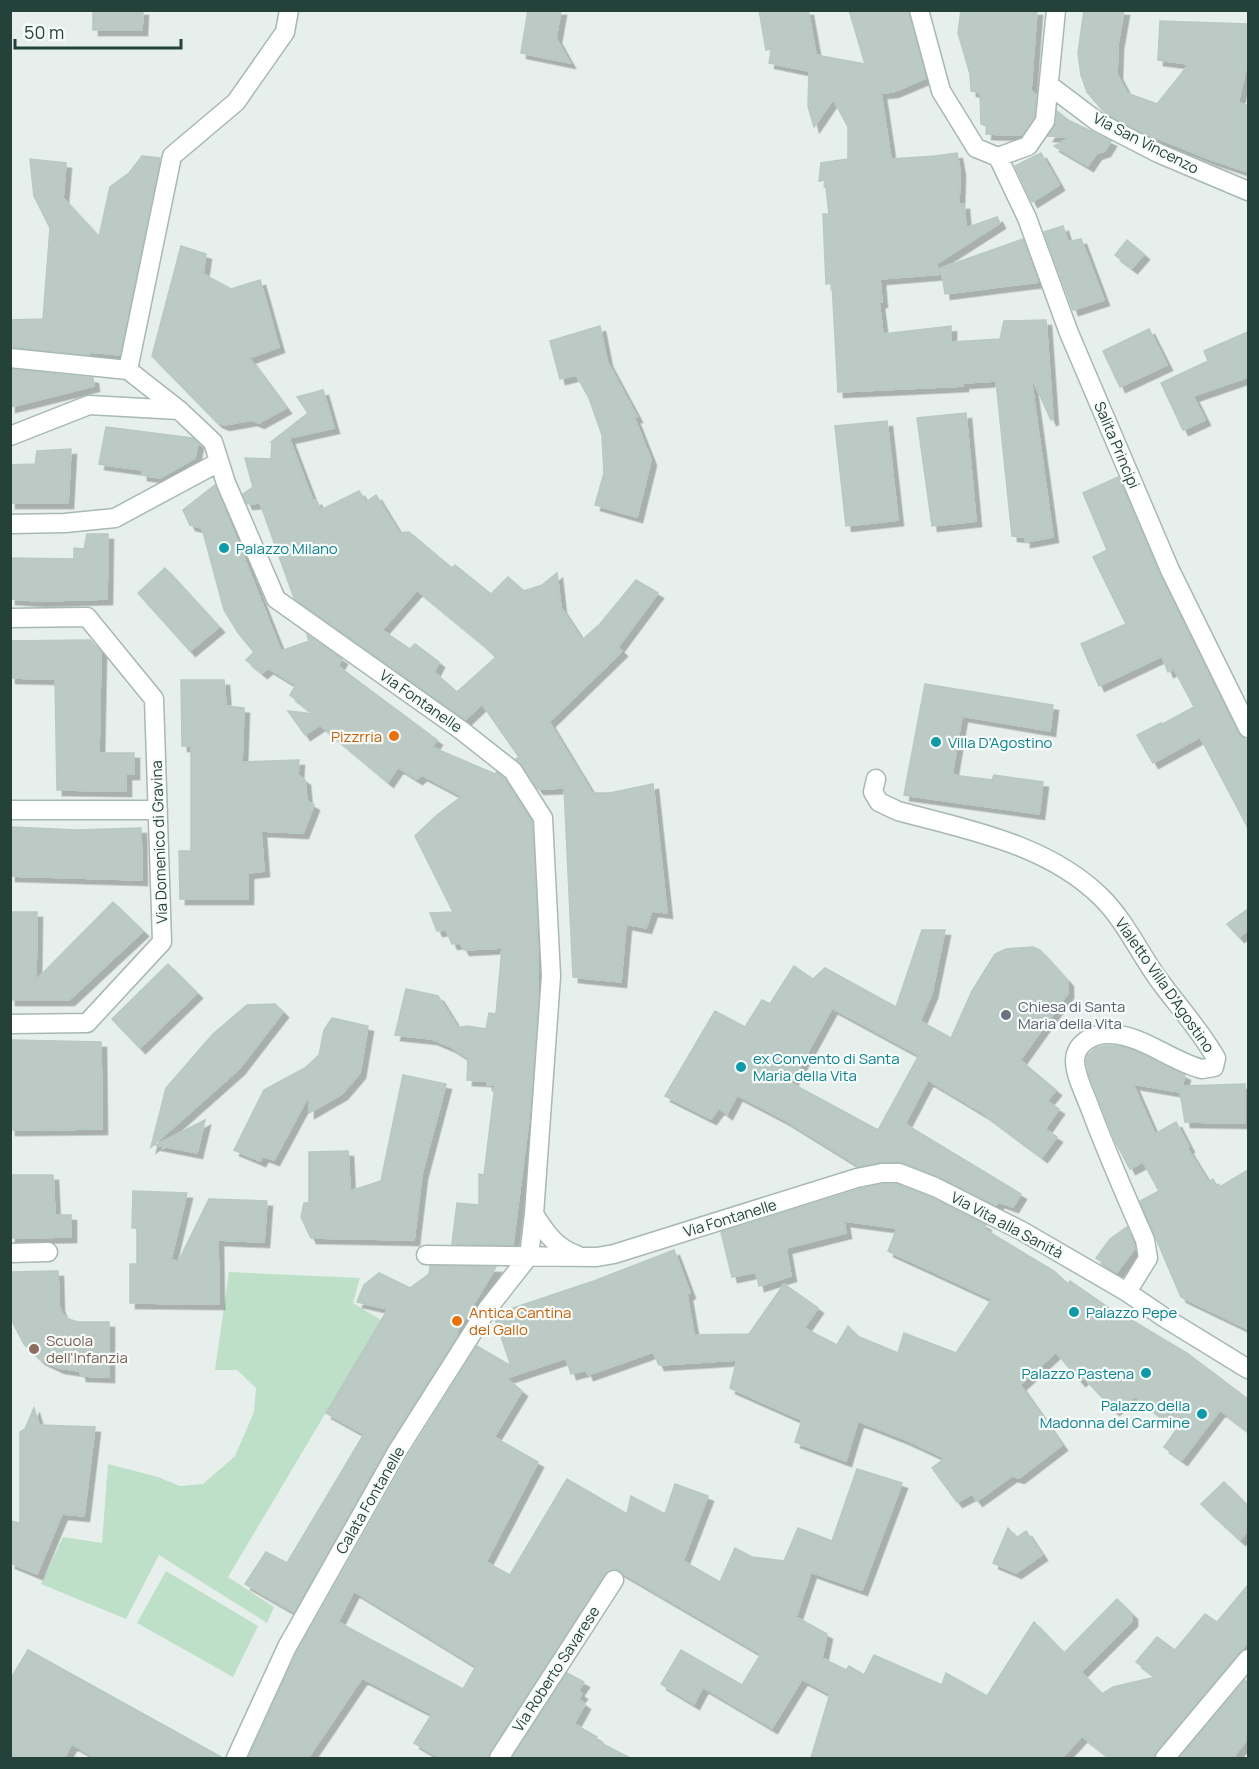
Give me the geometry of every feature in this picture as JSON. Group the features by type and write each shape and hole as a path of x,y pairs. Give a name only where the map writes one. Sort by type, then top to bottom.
{"street":[{"path":"10,358 128,370 172,156 236,102 285,32 289,10"},
{"path":"919,10 940,91 976,148 998,157 1028,146 1045,121 1056,10"},
{"name":"Via San Vincenzo","path":"1049,84 1098,122 1158,153 1248,191"},
{"name":"Salita Principi","path":"998,157 1027,218 1069,333 1170,570 1248,728"},
{"name":"Via Fontanelle","path":"128,370 213,442 226,483 276,599 461,730 513,771 543,818 551,976 529,1256 597,1257 614,1254 857,1178 882,1173"},
{"path":"10,436 89,405 178,410"},
{"path":"10,524 65,523 115,518 219,462"},
{"name":"Via Domenico di Gravina","path":"10,618 87,617 154,699 162,942 87,1023 10,1024"},
{"name":"Vialetto Villa D'Agostino","path":"876,779 873,792 879,802 898,811 1017,845 1050,860 1102,898 1216,1058 1216,1063 1210,1069 1197,1068 1132,1039 1107,1034 1093,1036 1082,1044 1077,1054 1075,1060 1079,1079 1145,1240 1148,1258 1127,1292"},
{"path":"10,810 158,810"},
{"name":"Via Vita alla Sanità","path":"882,1173 899,1173 935,1187 1022,1231 1127,1292 1248,1369"},
{"path":"534,1214 548,1236 559,1246 579,1256"},
{"path":"10,1253 48,1252"},
{"path":"426,1255 529,1256"},
{"name":"Calata Fontanelle","path":"236,1758 286,1647 398,1450 488,1308 529,1256"},
{"name":"Via Roberto Savarese","path":"499,1758 614,1580"},
{"path":"1165,1758 1248,1659"}],"green space":[{"path":"229,1272 360,1278 353,1303 381,1320 228,1577 274,1607 267,1623 159,1555 126,1619 41,1584 63,1537 102,1543 108,1464 158,1477 180,1486 203,1484 235,1456 254,1412 256,1388 237,1370 215,1370"},
{"path":"166,1571 258,1626 233,1677 137,1623"}],"building":[{"path":"93,10 143,10 142,30 93,30"},
{"path":"528,10 561,10 556,38 570,63 521,53"},
{"path":"759,10 808,10 816,55 865,64 849,10 908,10 926,78 893,92 881,93 891,159 957,153 960,170 959,204 964,204 966,228 997,217 1000,223 936,264 941,274 880,279 882,302 879,302 883,334 951,326 951,342 1000,339 1004,321 1046,320 1053,419 1051,420 1031,378 1053,537 1025,542 1025,537 1012,536 996,381 963,383 963,386 838,392 832,283 826,284 823,214 829,214 825,180 819,181 821,163 848,159 848,127 833,99 814,127 808,106 809,71 769,63 772,48 766,50"},
{"path":"961,10 1037,10 1031,90 1036,95 1034,117 1022,135 986,134 987,126 981,124 980,93 971,91 970,74 958,33"},
{"path":"1084,10 1124,10 1118,44 1117,74 1127,93 1157,104 1189,64 1158,60 1160,21 1248,24 1248,61 1238,103 1248,105 1248,172 1142,132 1105,113 1087,92 1081,75 1078,53"},
{"path":"1057,111 1068,120 1111,141 1105,151 1096,154 1088,166 1054,146 1072,137 1048,136 1056,123"},
{"path":"1041,153 1059,185 1032,202 1015,166"},
{"path":"142,156 160,158 120,355 90,352 90,355 10,347 10,320 43,319 50,228 34,196 30,159 66,163 63,198 99,237 110,187 129,173"},
{"path":"1063,226 1068,242 1081,239 1104,300 1073,310 1044,232"},
{"path":"1023,239 1038,282 945,294 941,268"},
{"path":"1127,240 1144,254 1132,268 1115,255"},
{"path":"181,246 206,254 203,274 231,289 260,280 279,347 249,358 286,408 259,423 252,420 224,425 217,422 152,356"},
{"path":"600,326 607,361 637,417 634,417 651,460 637,517 595,505 604,473 602,435 589,398 576,375 560,379 550,341"},
{"path":"1149,329 1167,365 1120,387 1103,351"},
{"path":"1248,332 1248,377 1193,396 1205,420 1183,430 1161,383 1208,361 1204,351"},
{"path":"10,369 93,378 94,386 10,407"},
{"path":"323,390 334,428 289,438 313,501 316,500 321,510 359,491 366,502 376,495 399,533 409,532 452,568 455,565 491,594 508,577 524,591 542,585 557,573 561,608 582,640 600,624 636,580 658,593 618,647 622,651 549,722 592,793 610,793 653,784 667,913 652,911 646,928 626,924 621,982 573,977 564,788 538,789 516,759 519,757 482,704 466,719 294,598 260,503 247,504 243,494 253,487 245,458 271,459 271,442 308,413 297,397","holes":["417,590 496,657 457,692 434,672 439,662 415,644 410,649 382,630"]},
{"path":"966,413 976,521 932,526 917,418"},
{"path":"887,421 898,520 846,526 835,426"},
{"path":"106,427 192,438 198,443 195,458 160,478 142,475 142,470 99,464"},
{"path":"71,449 68,503 10,503 10,465 35,464 37,451"},
{"path":"1118,477 1160,575 1238,733 1248,742 1248,828 1200,737 1153,763 1137,735 1194,707 1174,669 1168,672 1162,656 1099,686 1081,644 1126,624 1093,557 1107,550 1083,493"},
{"path":"215,485 281,651 309,641 307,635 342,659 338,666 437,740 432,747 495,774 497,772 505,779 532,822 537,914 538,1003 529,1118 513,1245 452,1244 457,1203 479,1205 479,1174 484,1175 495,1085 487,1085 487,1081 467,1080 468,1058 451,1047 432,1039 395,1035 406,989 438,996 458,1028 467,1026 486,1029 489,1013 496,1014 502,948 464,950 460,943 452,944 446,930 437,931 430,913 453,912 415,836 462,796 422,775 417,779 398,767 388,782 320,725 305,735 288,711 314,714 290,695 296,685 268,668 262,673 246,660 254,652 224,610 202,528 190,525 183,510"},
{"path":"87,534 108,534 107,599 40,601 10,599 10,558 74,559 74,548 84,549"},
{"path":"165,568 219,627 190,651 138,593"},
{"path":"90,640 101,652 99,753 134,753 134,774 126,774 126,791 57,790 55,679 10,678 10,641"},
{"path":"181,680 224,680 226,706 244,708 242,762 299,760 298,775 305,780 307,801 314,805 303,833 261,831 264,871 248,873 248,899 180,899 179,851 191,851 191,746 182,746"},
{"path":"925,684 1053,705 1050,731 962,716 952,775 992,780 994,775 1043,782 1039,814 904,795"},
{"path":"10,827 76,830 141,828 142,880 10,876"},
{"path":"113,902 143,931 69,1000 10,1000 10,912 37,912 36,980"},
{"path":"1248,909 1248,930 1239,937 1227,924"},
{"name":"ex Convento di Santa Maria della Vita","path":"922,930 945,930 932,993 920,1021 951,1038 972,991 995,954 1006,949 1033,947 1040,950 1068,981 1068,993 1020,1060 1056,1090 1047,1101 1059,1109 1045,1129 1057,1137 1042,1157 983,1113 928,1080 905,1124 1021,1194 1013,1207 999,1202 996,1205 940,1177 903,1162 882,1162 859,1166 785,1120 737,1095 727,1114 719,1108 711,1119 665,1096 715,1011 745,1027 762,1000 770,1004 794,966 813,979 825,968 896,1007","holes":["832,1008 919,1055 878,1130 791,1083"]},
{"path":"168,964 197,993 140,1048 112,1019"},
{"path":"275,1004 283,1012 239,1069 151,1147 166,1088 213,1034 247,1005"},
{"path":"332,1018 368,1026 360,1073 342,1094 309,1113 309,1095 274,1160 263,1156 260,1161 234,1150 264,1090 305,1068 319,1055 324,1030"},
{"path":"10,1040 101,1042 102,1129 10,1130"},
{"path":"1119,1046 1133,1050 1185,1075 1182,1086 1245,1084 1245,1123 1185,1122 1180,1092 1133,1084 1155,1134 1176,1122 1189,1147 1187,1148 1208,1182 1213,1179 1218,1188 1248,1170 1248,1329 1181,1297 1140,1201 1159,1191 1143,1162 1130,1169 1116,1143 1089,1075 1086,1061 1088,1055 1096,1048"},
{"path":"403,1075 446,1084 422,1174 414,1240 311,1238 301,1217 304,1203 309,1203 309,1152 348,1151 350,1191 381,1181"},
{"path":"205,1120 197,1153 156,1145"},
{"path":"10,1175 53,1175 55,1215 71,1215 71,1237 10,1238"},
{"path":"883,1184 897,1184 930,1197 986,1225 984,1229 1054,1271 1068,1284 1070,1281 1118,1314 1120,1313 1187,1353 1248,1399 1248,1431 1220,1410 1182,1460 1164,1447 1177,1429 1134,1396 1125,1407 1121,1404 1114,1410 1084,1378 1080,1381 1056,1352 1020,1385 1062,1445 1019,1478 1012,1476 977,1501 972,1494 957,1502 932,1468 945,1458 858,1421 846,1461 795,1442 802,1420 730,1388 737,1360 659,1365 653,1352 588,1375 586,1370 571,1374 566,1358 506,1378 522,1391 494,1437 538,1462 486,1562 510,1575 567,1479 627,1514 631,1496 665,1514 675,1484 708,1496 683,1561 720,1582 735,1548 752,1557 784,1561 798,1528 832,1541 857,1469 902,1483 862,1590 811,1572 796,1617 827,1634 822,1658 846,1670 849,1666 864,1675 874,1655 942,1685 946,1673 987,1696 1034,1622 1064,1653 1117,1599 1132,1614 1132,1621 1081,1672 1102,1694 1113,1687 1156,1677 1136,1662 1157,1637 1175,1650 1205,1614 1217,1622 1248,1585 1248,1642 1156,1751 1154,1758 1110,1758 1082,1736 1062,1758 811,1758 830,1694 802,1679 772,1728 703,1687 694,1704 661,1684 681,1650 742,1685 761,1654 614,1568 605,1574 488,1758 440,1758 414,1743 432,1714 362,1678 308,1758 248,1758 297,1652 408,1456 477,1346 511,1366 495,1319 498,1313 594,1281 674,1250 690,1293 687,1295 694,1335 749,1334 784,1284 818,1308 804,1328 837,1345 848,1326 857,1336 898,1353 904,1333 956,1353 992,1299 888,1251 897,1228 844,1221 846,1233 786,1248 791,1276 759,1286 756,1272 732,1277 721,1232","holes":["354,1591 476,1666 463,1689 338,1622"]},
{"path":"133,1191 187,1193 171,1259 178,1262 209,1199 267,1201 264,1242 218,1240 219,1304 130,1303 130,1264 137,1264 137,1228 132,1228"},
{"path":"1127,1227 1135,1248 1117,1272 1096,1258 1110,1239"},
{"path":"430,1266 496,1267 456,1333 458,1334 388,1444 294,1612 245,1584 266,1552 287,1563 364,1434 326,1413 388,1309 357,1302 364,1285 379,1273 410,1288 429,1274"},
{"path":"58,1271 59,1306 68,1319 78,1322 109,1322 109,1377 81,1376 80,1371 59,1368 40,1359 24,1344 14,1325 10,1313 10,1272"},
{"path":"34,1408 39,1425 95,1427 84,1516 62,1514 37,1574 10,1563 10,1521 20,1523 20,1432 25,1429"},
{"path":"1224,1482 1248,1506 1248,1530 1240,1540 1201,1504"},
{"path":"1008,1528 1016,1538 1026,1531 1042,1555 1016,1573 993,1563"},
{"path":"28,1650 223,1758 96,1758 72,1744 64,1758 10,1758 10,1680"},
{"path":"567,1673 584,1682 578,1691 582,1694 578,1699 585,1704 574,1724 597,1737 595,1740 630,1758 512,1758"},
{"path":"1245,1680 1248,1683 1248,1738 1233,1758 1179,1758"}],"place":[{"name":"Palazzo Milano","path":"224,548"},
{"name":"Pizzrria","path":"394,736"},
{"name":"Villa D'Agostino","path":"936,742"},
{"name":"Chiesa di Santa Maria della Vita","path":"1006,1015"},
{"name":"ex Convento di Santa Maria della Vita","path":"741,1067"},
{"name":"Palazzo Pepe","path":"1074,1312"},
{"name":"Antica Cantina del Gallo","path":"457,1321"},
{"name":"Scuola dell'Infanzia","path":"34,1349"},
{"name":"Palazzo Pastena","path":"1146,1373"},
{"name":"Palazzo della Madonna del Carmine","path":"1202,1414"}]}
